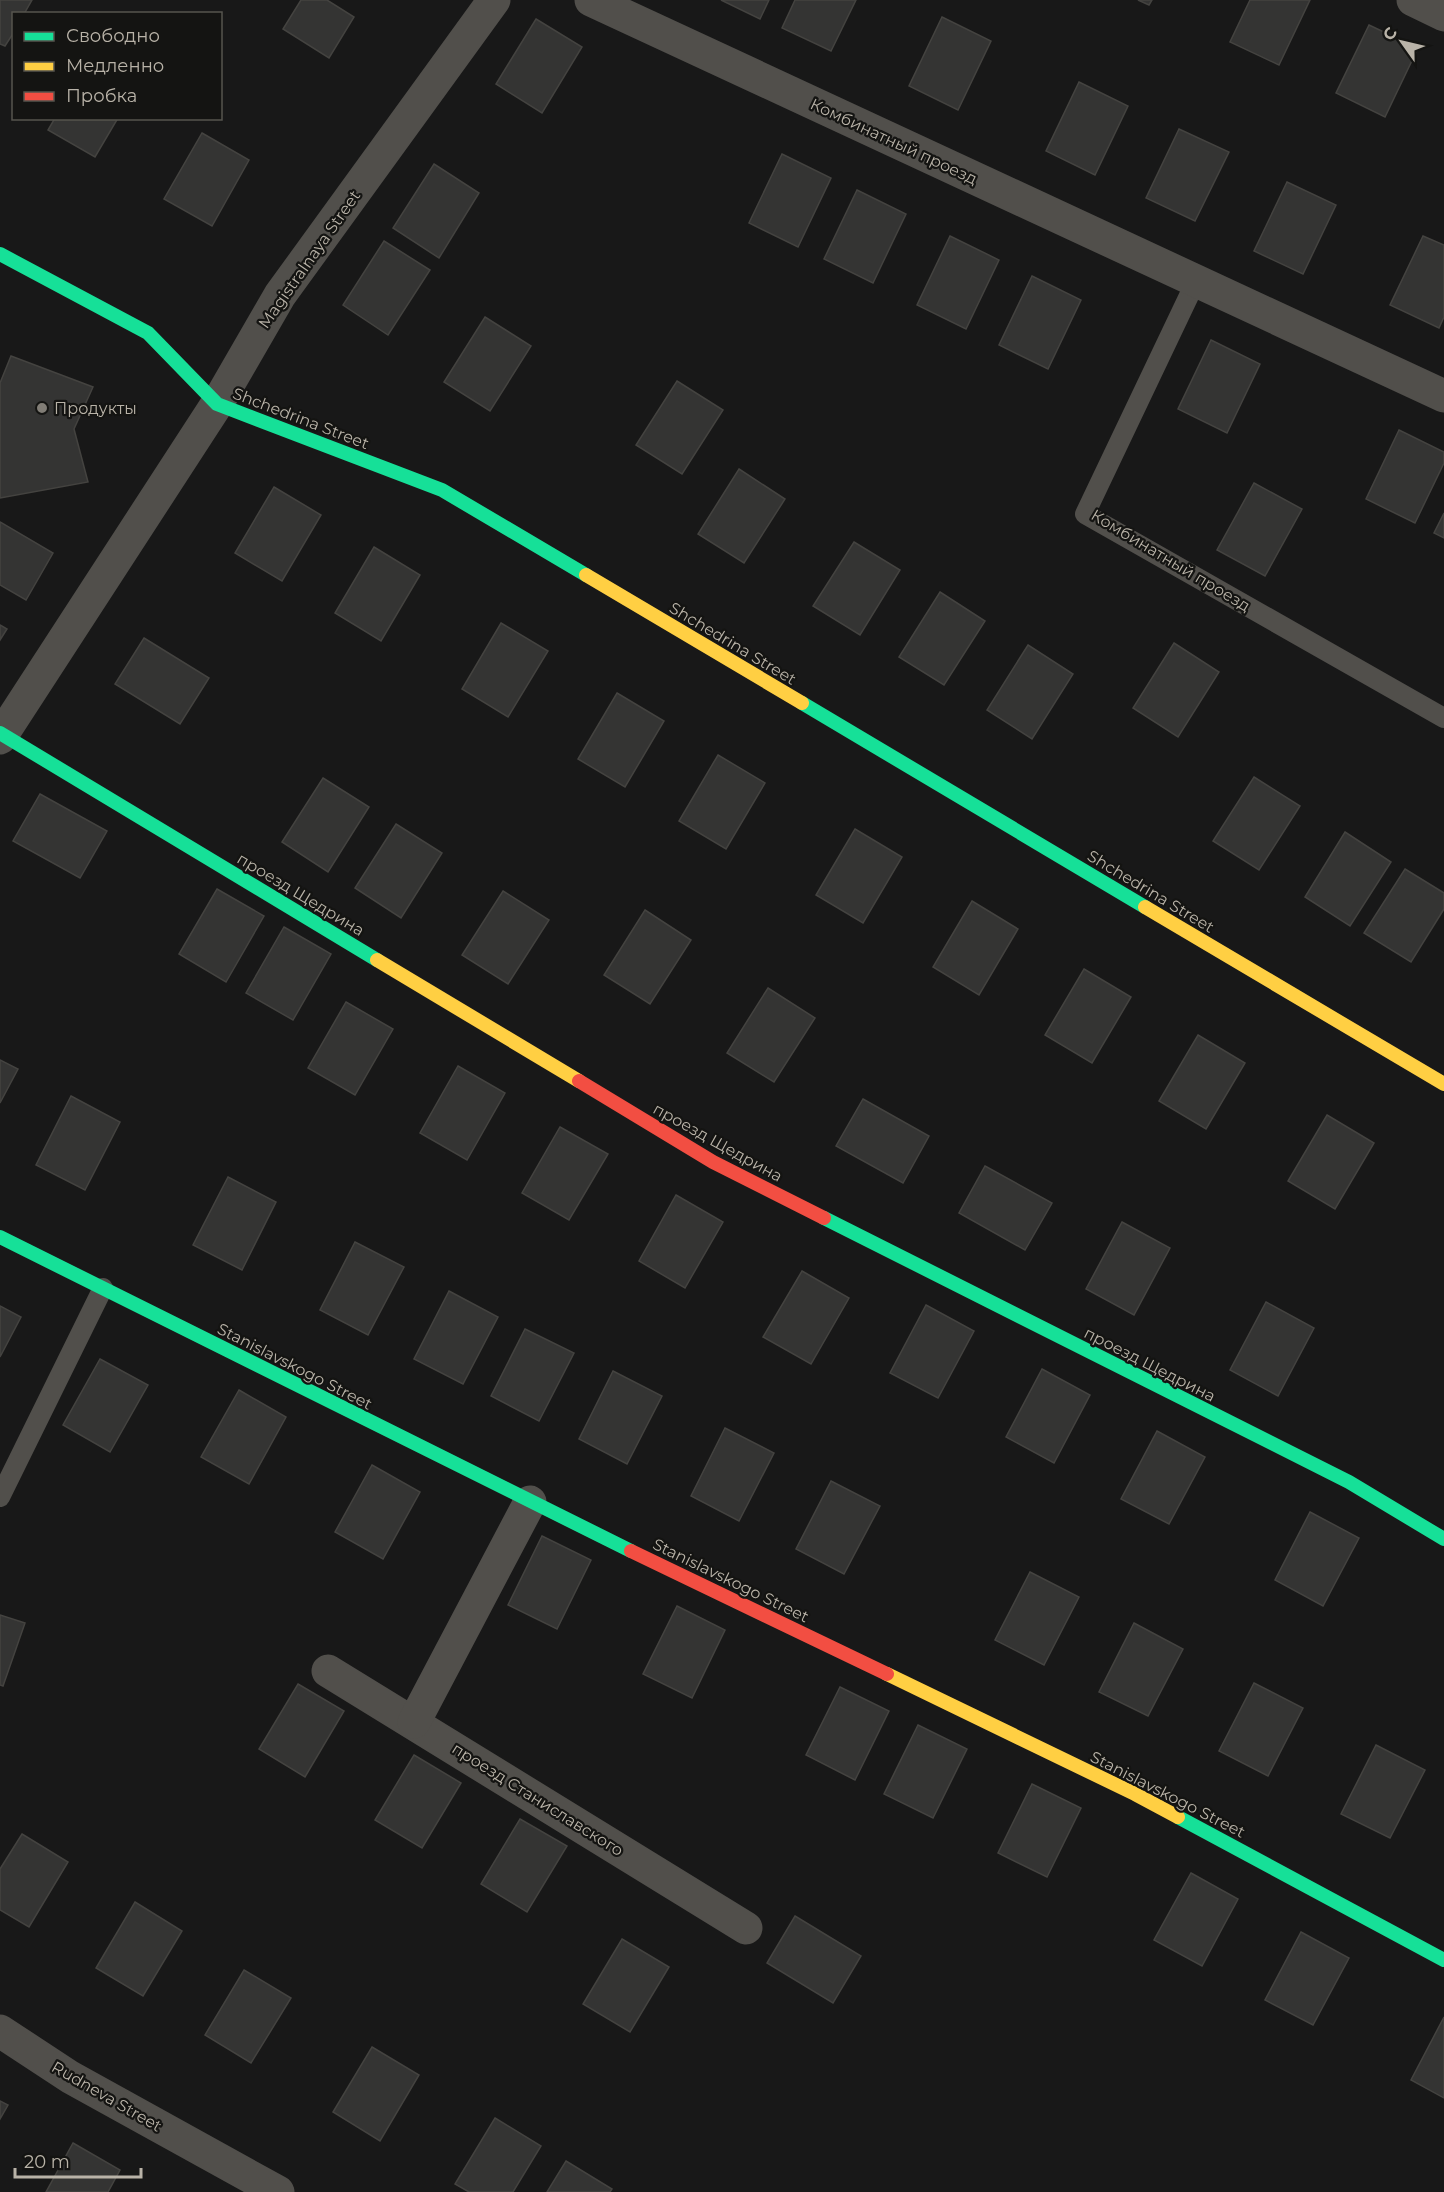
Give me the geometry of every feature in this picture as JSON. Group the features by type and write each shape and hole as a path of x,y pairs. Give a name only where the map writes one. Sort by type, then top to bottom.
{"street":[{"name":"Magistralnaya Street","path":"1,735 216,404 280,295 494,0"},
{"name":"Комбинатный проезд","path":"591,0 1444,396"},
{"path":"1413,0 1444,15"},
{"name":"Shchedrina Street","path":"0,254 148,333 216,404 442,490 1444,1084"},
{"name":"проезд Щедрина","path":"1,735 712,1162 1349,1482 1444,1539"},
{"name":"Stanislavskogo Street","path":"0,1236 530,1502 1135,1794 1444,1960"},
{"path":"414,1722 530,1502"},
{"name":"проезд Станиславского","path":"328,1671 746,1928"},
{"name":"Rudneva Street","path":"0,2031 70,2077 278,2192"}],"lane":[{"name":"Комбинатный проезд","path":"1196,281 1085,514 1444,718"},
{"path":"0,1497 103,1288"}],"building":[{"path":"0,0 32,0 25,12 12,12 12,35 5,46 0,44"},
{"path":"301,0 327,0 354,17 329,58 283,29"},
{"path":"721,0 769,0 760,19"},
{"path":"795,0 856,0 831,51 782,28"},
{"path":"1138,0 1152,0 1149,5"},
{"path":"1250,0 1310,0 1279,65 1230,42"},
{"path":"942,17 991,41 958,110 909,86"},
{"path":"536,19 582,47 542,113 496,84"},
{"path":"1369,25 1418,48 1385,117 1336,93"},
{"path":"1079,82 1128,106 1095,175 1046,151"},
{"path":"54,120 117,120 95,157 48,130"},
{"path":"1179,129 1229,152 1195,221 1146,198"},
{"path":"202,133 249,160 212,226 164,199"},
{"path":"782,154 831,178 798,247 749,223"},
{"path":"434,164 479,193 439,258 393,228"},
{"path":"1287,182 1336,205 1303,274 1254,251"},
{"path":"857,190 906,214 873,283 824,259"},
{"path":"950,236 999,260 966,329 917,305"},
{"path":"1423,236 1444,245 1444,317 1439,328 1390,305"},
{"path":"384,241 430,270 388,335 343,305"},
{"path":"1032,276 1081,300 1048,369 999,345"},
{"path":"485,317 531,346 490,411 444,382"},
{"path":"1211,340 1260,364 1227,433 1178,409"},
{"name":"Продукты","path":"11,356 93,387 74,429 88,482 0,498 0,383"},
{"path":"677,381 723,410 682,474 636,445"},
{"path":"1399,430 1444,452 1444,463 1415,523 1366,499"},
{"path":"739,469 785,499 744,563 698,534"},
{"path":"1254,483 1302,509 1265,576 1217,550"},
{"path":"274,487 321,515 282,581 235,553"},
{"path":"1444,513 1444,538 1434,533"},
{"path":"0,522 53,553 26,600 0,585"},
{"path":"854,542 900,570 860,635 813,606"},
{"path":"374,547 420,575 381,641 335,613"},
{"path":"940,592 985,621 944,685 899,657"},
{"path":"501,623 548,651 508,717 462,689"},
{"path":"0,625 7,629 0,640"},
{"path":"144,638 209,678 180,724 115,684"},
{"path":"1174,643 1219,672 1178,737 1133,708"},
{"path":"1028,645 1073,674 1032,739 987,710"},
{"path":"617,693 664,721 625,787 578,759"},
{"path":"718,755 765,783 726,849 679,821"},
{"path":"1254,777 1300,806 1259,870 1213,841"},
{"path":"323,778 369,807 328,872 282,842"},
{"path":"40,794 107,831 80,878 13,841"},
{"path":"396,824 442,853 401,918 355,888"},
{"path":"855,829 902,857 863,923 816,895"},
{"path":"1345,832 1391,862 1350,926 1305,897"},
{"path":"1405,869 1444,893 1444,909 1411,962 1364,933"},
{"path":"217,889 264,916 226,982 179,954"},
{"path":"503,891 549,920 508,984 462,955"},
{"path":"972,901 1018,929 979,995 933,967"},
{"path":"645,910 691,940 650,1004 604,975"},
{"path":"284,927 331,954 293,1020 246,993"},
{"path":"1084,969 1131,997 1092,1063 1045,1035"},
{"path":"768,988 815,1018 774,1082 727,1053"},
{"path":"346,1002 393,1029 355,1095 308,1068"},
{"path":"1198,1035 1245,1063 1206,1129 1159,1101"},
{"path":"0,1060 18,1069 0,1103"},
{"path":"458,1066 505,1093 467,1160 420,1133"},
{"path":"71,1096 120,1122 85,1190 36,1165"},
{"path":"863,1099 929,1136 903,1183 836,1146"},
{"path":"1327,1115 1374,1143 1335,1209 1288,1181"},
{"path":"560,1127 608,1154 569,1220 522,1193"},
{"path":"985,1166 1052,1203 1025,1250 959,1213"},
{"path":"228,1177 276,1202 242,1270 193,1245"},
{"path":"676,1195 723,1222 685,1288 639,1261"},
{"path":"1122,1222 1170,1248 1134,1315 1086,1289"},
{"path":"355,1242 404,1267 368,1335 320,1310"},
{"path":"802,1271 849,1298 811,1364 763,1337"},
{"path":"449,1291 498,1317 463,1384 414,1359"},
{"path":"1266,1302 1314,1328 1278,1396 1230,1370"},
{"path":"926,1305 974,1331 938,1398 890,1373"},
{"path":"0,1306 21,1317 0,1357"},
{"path":"525,1329 574,1353 539,1421 491,1396"},
{"path":"100,1359 148,1385 110,1452 63,1425"},
{"path":"1042,1369 1090,1395 1054,1463 1006,1437"},
{"path":"613,1371 662,1396 627,1464 579,1439"},
{"path":"239,1390 286,1417 249,1484 201,1457"},
{"path":"725,1428 774,1453 739,1521 691,1496"},
{"path":"1157,1431 1205,1457 1169,1524 1121,1499"},
{"path":"372,1465 420,1492 383,1559 335,1532"},
{"path":"831,1481 880,1506 844,1574 796,1549"},
{"path":"1310,1512 1359,1538 1323,1606 1275,1580"},
{"path":"542,1536 591,1560 557,1629 508,1605"},
{"path":"1030,1572 1079,1597 1044,1665 995,1640"},
{"path":"677,1606 725,1630 692,1698 643,1674"},
{"path":"0,1615 25,1623 3,1686 0,1685"},
{"path":"1134,1623 1183,1649 1148,1716 1099,1692"},
{"path":"1254,1683 1303,1708 1268,1776 1219,1751"},
{"path":"298,1684 344,1711 305,1777 259,1749"},
{"path":"840,1687 889,1711 855,1780 806,1755"},
{"path":"918,1725 967,1749 933,1818 884,1794"},
{"path":"1376,1745 1425,1770 1390,1838 1341,1814"},
{"path":"414,1755 461,1783 422,1848 375,1820"},
{"path":"1032,1784 1081,1808 1047,1877 998,1853"},
{"path":"520,1819 567,1846 527,1912 481,1884"},
{"path":"22,1834 68,1862 29,1927 0,1910 0,1869"},
{"path":"1191,1873 1238,1899 1202,1966 1154,1940"},
{"path":"135,1902 182,1931 143,1996 96,1968"},
{"path":"795,1916 861,1956 833,2003 767,1963"},
{"path":"1301,1932 1349,1958 1313,2025 1265,2000"},
{"path":"622,1939 669,1967 630,2032 583,2004"},
{"path":"244,1970 291,1998 251,2063 205,2035"},
{"path":"1444,2017 1444,2098 1411,2080"},
{"path":"372,2047 419,2075 380,2141 333,2112"},
{"path":"0,2101 8,2105 0,2119"},
{"path":"495,2118 541,2146 513,2192 469,2192 455,2184"},
{"path":"73,2143 120,2170 108,2192 46,2192"},
{"path":"566,2161 612,2189 610,2192 547,2192"}],"traffic: fast":[{"path":"0,254 148,333 217,404 442,490 586,575"},
{"path":"802,703 1145,907"},
{"path":"0,733 377,960"},
{"path":"824,1218 1349,1482 1444,1539"},
{"path":"0,1237 631,1551"},
{"path":"1178,1817 1444,1960"}],"traffic: slow":[{"path":"586,575 802,703"},
{"path":"1145,907 1444,1084"},
{"path":"377,960 579,1081"},
{"path":"887,1674 1178,1817"}],"traffic: jam":[{"path":"579,1081 713,1162 824,1218"},
{"path":"631,1551 887,1674"}],"place":[{"name":"Продукты","path":"42,408"}]}
